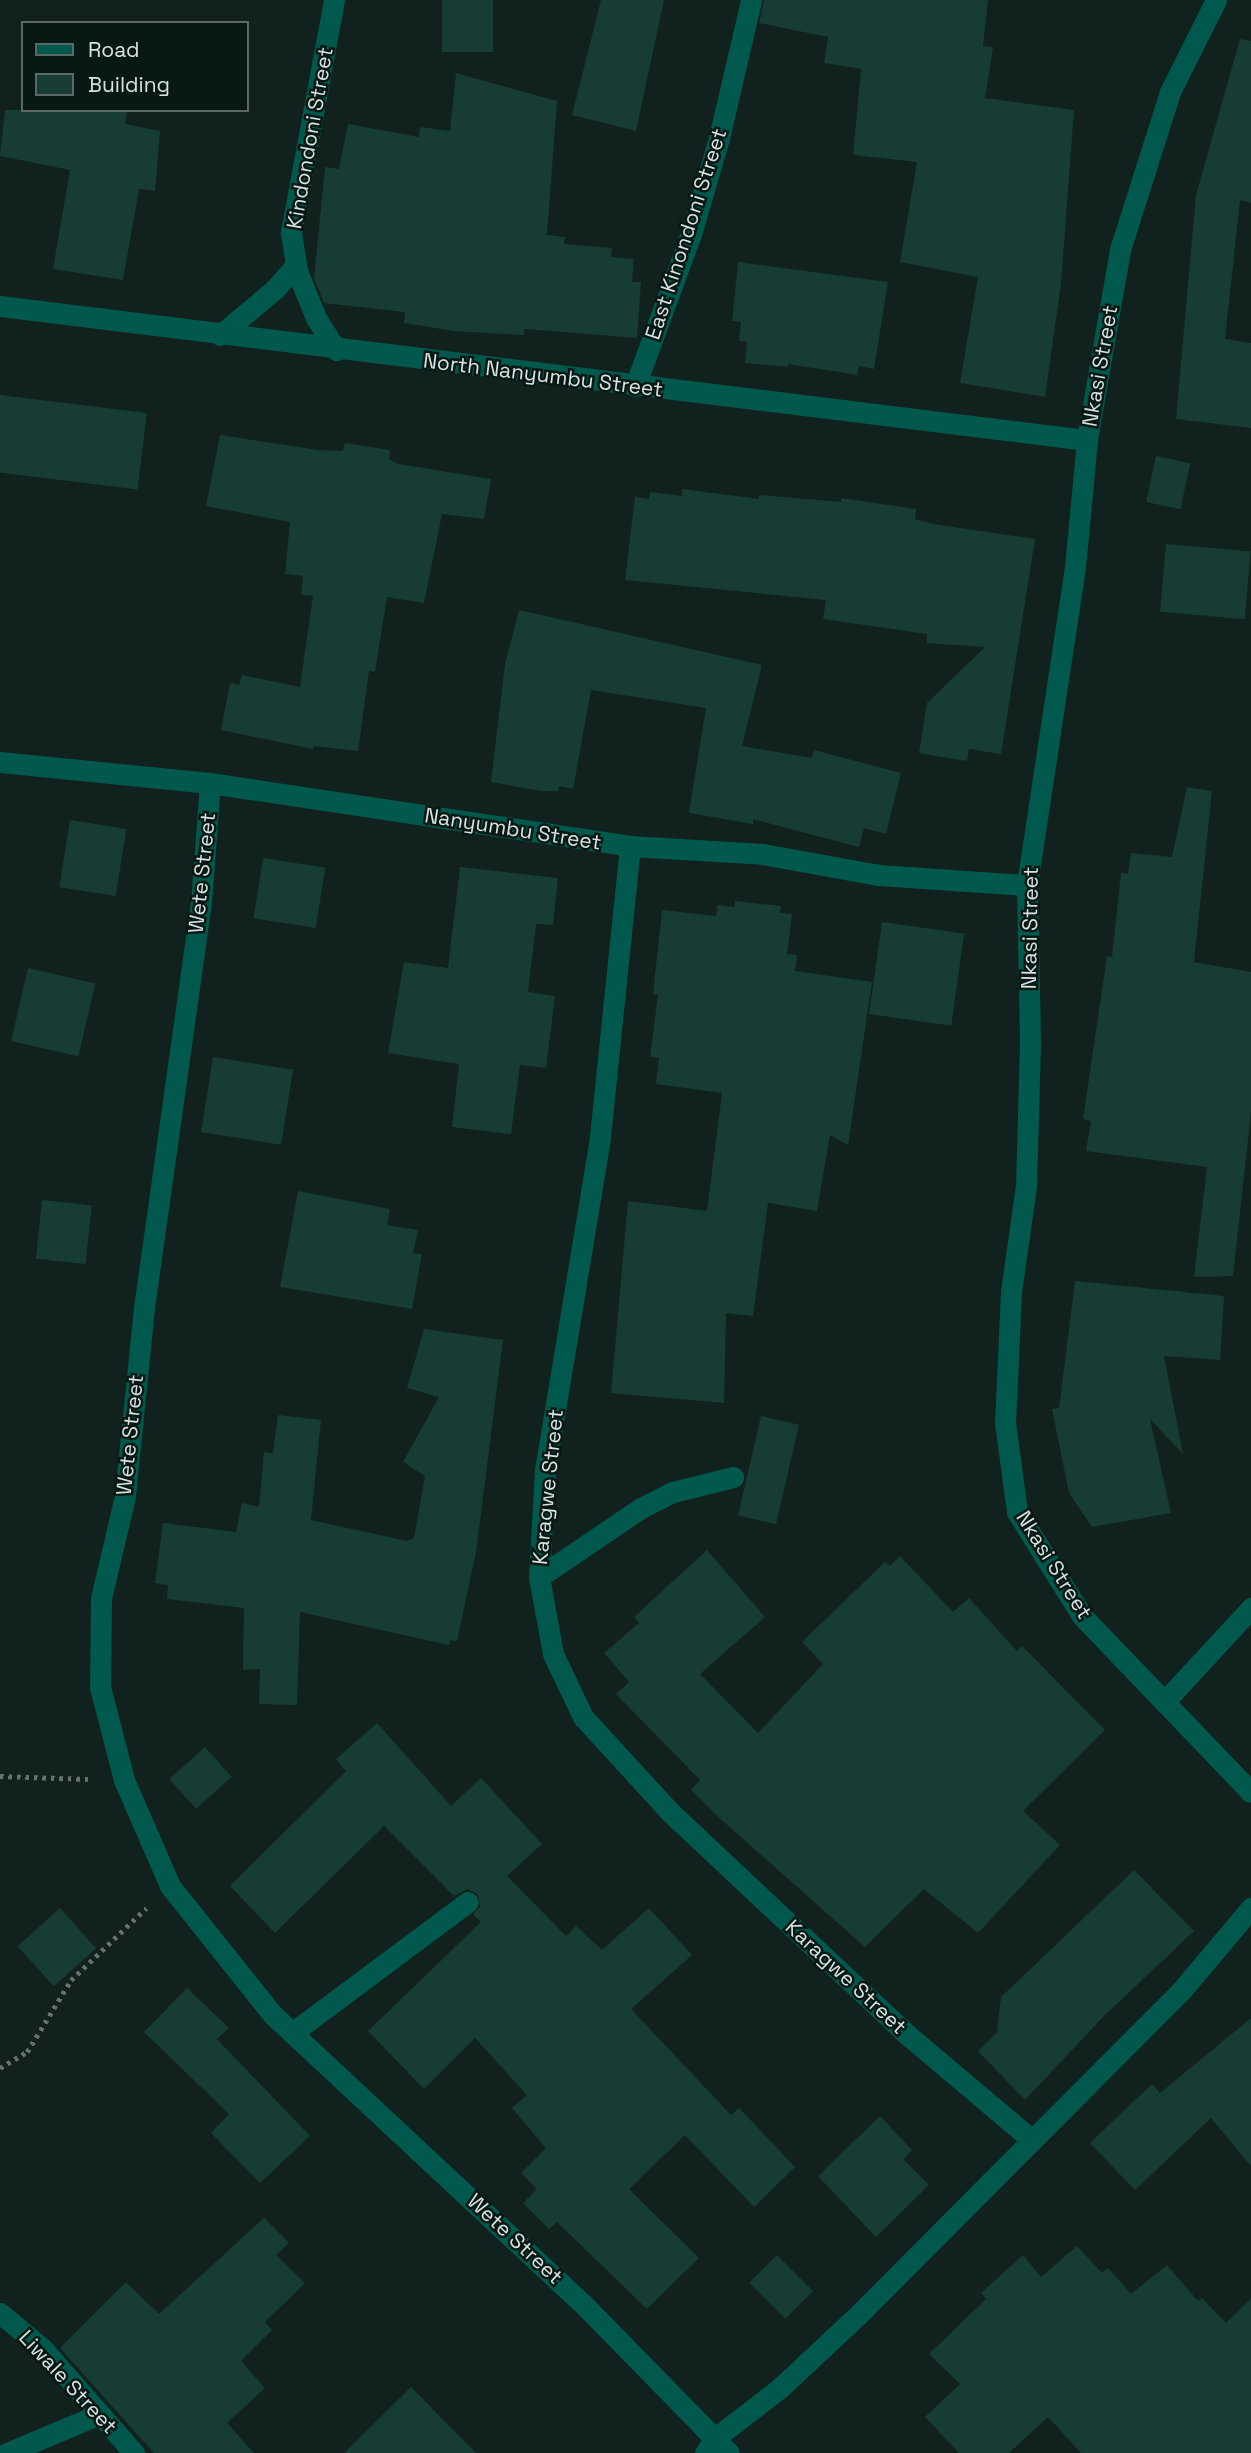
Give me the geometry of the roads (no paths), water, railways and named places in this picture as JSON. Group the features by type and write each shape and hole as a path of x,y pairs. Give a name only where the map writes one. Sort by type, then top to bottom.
{"street":[{"name":"Kindondoni Street","path":"334,0 297,187 291,233 296,265 316,318 336,350"},
{"name":"East Kinondoni Street","path":"635,386 691,234 751,0"},
{"name":"Nkasi Street","path":"1216,0 1170,92 1120,250 1087,440 1075,567 1027,885 1030,1044 1026,1175 1011,1292 1005,1422 1017,1512 1082,1616 1251,1792"},
{"path":"220,335 296,265"},
{"name":"North Nanyumbu Street","path":"0,306 336,350 1087,440"},
{"name":"Nanyumbu Street","path":"0,762 210,783 630,846 763,853 879,875 1027,885"},
{"name":"Wete Street","path":"210,783 201,902 144,1308 125,1496 101,1598 100,1687 124,1780 170,1886 292,2033 586,2306 716,2448"},
{"name":"Karagwe Street","path":"630,846 600,1138 545,1469 539,1577 553,1654 583,1717 669,1811 903,2031 1032,2140"},
{"path":"539,1577 592,1537 673,1492 733,1477"},
{"path":"1166,1701 1251,1608"},
{"path":"292,2033 468,1902"},
{"path":"716,2448 858,2315 1181,1991 1251,1908"},
{"name":"Liwale Street","path":"0,2313 42,2348 134,2453"},
{"path":"7,2453 100,2414"}]}
